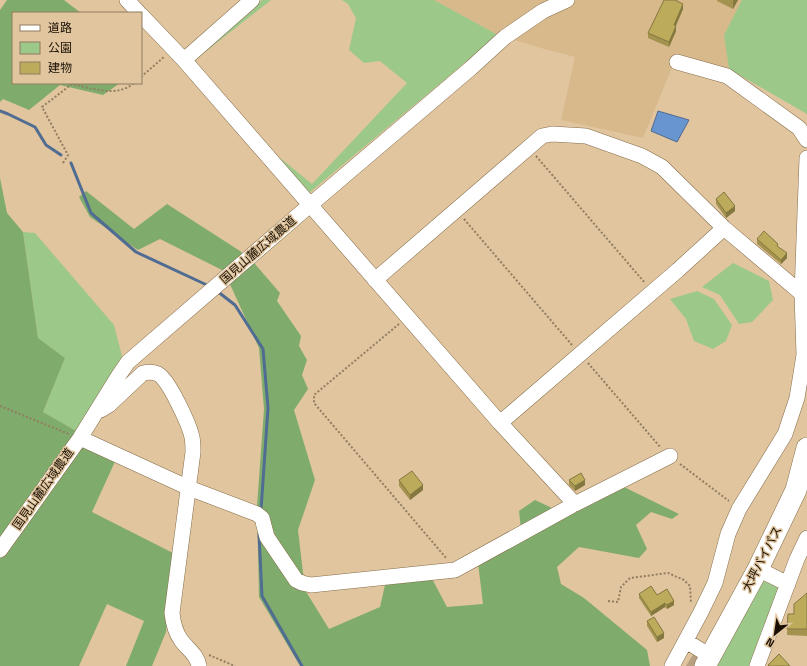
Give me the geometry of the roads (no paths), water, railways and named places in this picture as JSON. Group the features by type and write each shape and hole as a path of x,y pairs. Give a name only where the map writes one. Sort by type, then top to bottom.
{"highway":[{"name":"大坪バイパス","path":"696,662 758,569 796,490 807,448"},
{"path":"796,490 807,459"}],"street":[{"path":"127,0 138,12"},
{"path":"178,54 252,0"},
{"name":"国見山麓広域農道","path":"0,550 80,438 128,362 471,68 505,37 543,11 567,0"},
{"path":"142,16 178,54 500,423 575,504"},
{"path":"677,62 727,76 799,128 807,140"},
{"path":"375,280 542,136 552,134 586,136 642,156 662,167 724,228 804,296"},
{"path":"672,666 715,583 728,534 739,509 785,434 797,398 804,355 807,158"},
{"path":"500,423 653,292 724,228"},
{"path":"94,415 109,405 143,373 150,372 158,374 165,380 185,417 192,436 193,452 172,613 174,626 180,640 198,661"},
{"path":"80,438 189,488 257,514 262,518 267,537 296,580 311,585 455,570 575,504 670,456"},
{"path":"757,666 788,584 802,562 807,538"},
{"path":"758,569 788,584"},
{"path":"686,641 696,662"}],"water":[{"path":"658,111 689,120 677,142 651,131"}],"waterway":[{"path":"0,111 35,127 46,145 61,155"},
{"path":"71,163 91,213 136,252 209,286"},
{"path":"217,291 235,305 263,349 268,408 261,510"},
{"path":"259,534 262,596 302,666"}],"tunnel":[{"path":"689,661 697,666"}]}
